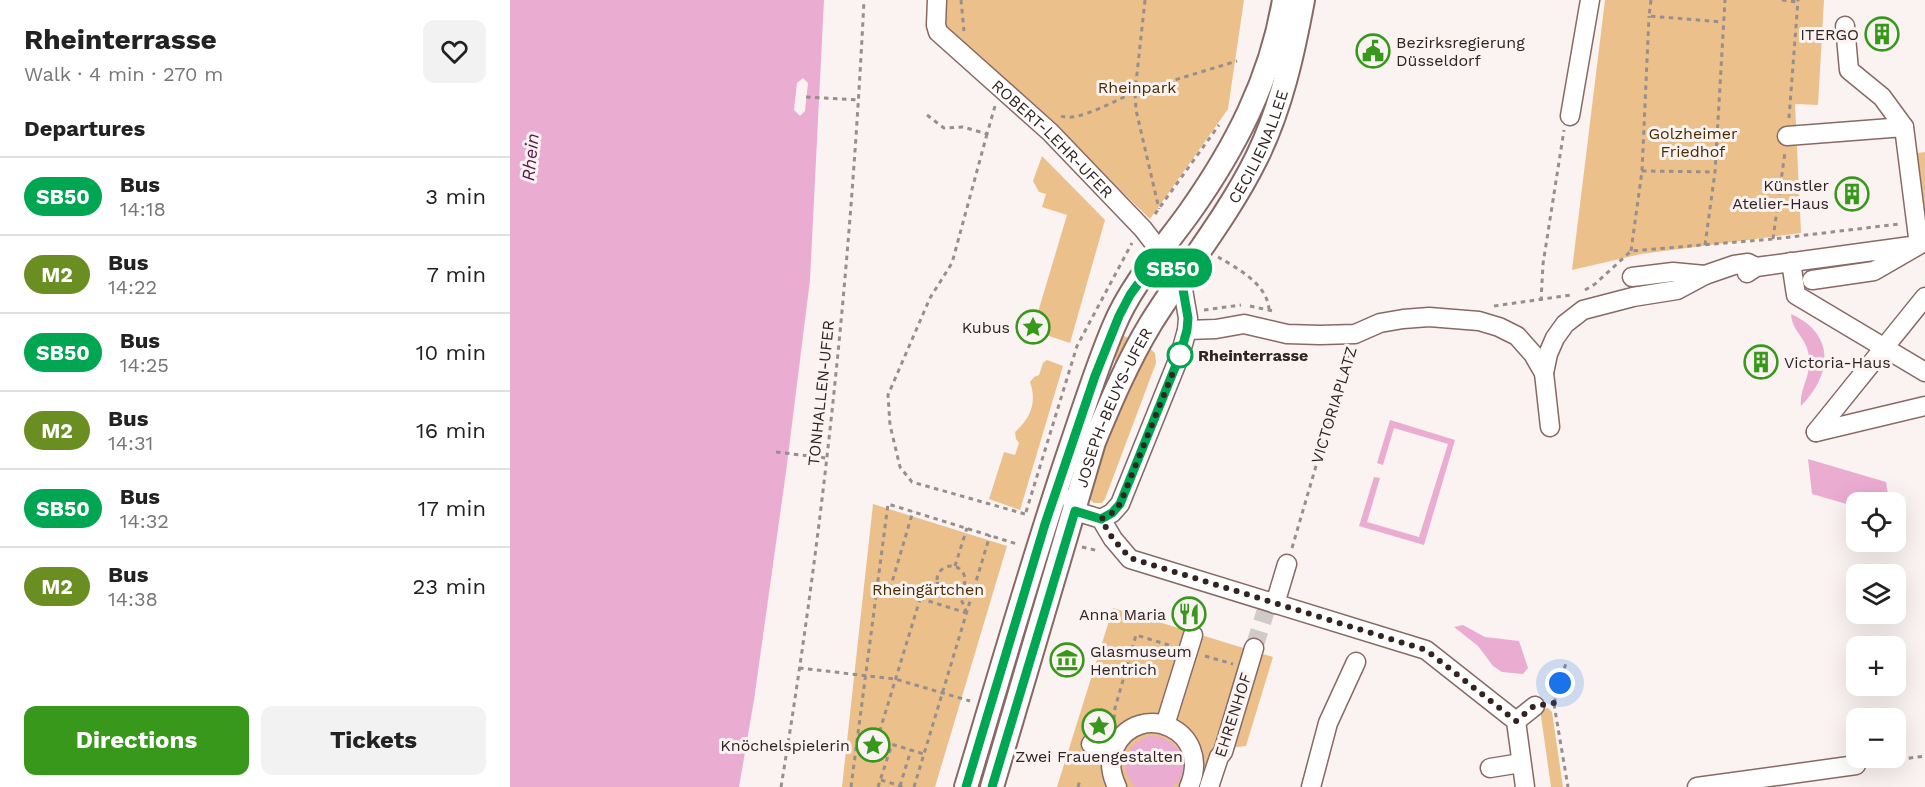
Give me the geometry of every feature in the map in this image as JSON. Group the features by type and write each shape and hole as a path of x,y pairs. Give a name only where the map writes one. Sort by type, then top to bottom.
{"main road":[{"name":"CECILIENALLEE","path":"1161,252 1217,173 1246,120 1265,73 1284,0"},
{"name":"CECILIENALLEE","path":"1181,278 1238,192 1257,157 1285,82 1303,0"},
{"name":"JOSEPH-BEUYS-UFER","path":"966,787 1045,524 1114,325 1130,295 1161,252"},
{"name":"JOSEPH-BEUYS-UFER","path":"992,787 1095,442 1122,376 1152,321 1181,278"}],"street":[{"name":"ROBERT-LEHR-UFER","path":"937,0 938,32 1050,132 1143,229 1181,278"},
{"path":"1570,116 1590,0"},
{"path":"1845,26 1849,70 1882,98 1904,127 1922,245"},
{"path":"1788,136 1904,127"},
{"path":"1550,427 1544,373 1548,354 1565,324 1583,310 1633,297 1677,291 1705,275 1734,265 1748,263 1756,267 1922,245"},
{"path":"1812,280 1874,271 1922,245"},
{"path":"1791,262 1796,295 1925,372"},
{"path":"1632,278 1673,272 1705,275"},
{"path":"1101,519 1112,513 1120,504 1180,355 1188,318 1181,278"},
{"path":"1925,297 1816,432 1925,406"},
{"path":"1355,334 1380,323 1403,319 1429,317 1479,321 1517,336 1533,354 1544,373"},
{"name":"VICTORIAPLATZ","path":"1187,330 1216,329 1244,324 1287,334 1355,334"},
{"path":"1075,435 1068,491 1075,511 1101,519 1113,539 1130,558 1270,605 1346,626 1363,636 1426,650 1516,721 1525,787"},
{"path":"1270,605 1287,564"},
{"path":"1117,787 1110,764 1113,751 1123,735 1136,727 1150,723 1165,725 1193,635"},
{"name":"EHRENHOF","path":"1203,783 1223,752 1254,648"},
{"path":"1311,787 1328,723 1356,662"},
{"path":"1516,721 1534,706"},
{"name":"EHRENHOF","path":"1165,725 1177,730 1186,740 1203,783"},
{"path":"1090,744 1113,751"},
{"path":"1490,768 1521,763"},
{"path":"1518,787 1521,763"},
{"path":"1521,763 1534,787"},
{"path":"1697,787 1760,783 1846,767"}],"path":[{"name":"TONHALLEN-UFER","path":"781,787 826,458 849,240 864,0"},
{"path":"961,0 963,29 972,37"},
{"path":"1145,0 1135,92 1136,110 1159,209 1218,125 1226,122"},
{"path":"1631,251 1642,171 1651,0"},
{"path":"1705,245 1715,172 1725,0"},
{"path":"1782,0 1797,2"},
{"path":"1649,16 1722,22"},
{"path":"1054,110 1063,117 1080,116 1135,92 1237,61"},
{"path":"997,85 996,102 952,263 930,298 888,395 890,425 900,467 912,482 1026,514"},
{"path":"806,97 859,100"},
{"path":"927,116 944,128 963,127 987,134"},
{"path":"1541,301 1543,264 1563,133"},
{"path":"1642,171 1715,172"},
{"path":"1213,254 1252,280 1268,303 1269,309"},
{"name":"VICTORIAPLATZ","path":"1287,564 1355,334"},
{"path":"1195,360 1205,364"},
{"path":"776,452 826,458"},
{"path":"851,787 888,504 1017,544"},
{"path":"890,589 914,512"},
{"path":"955,566 967,528"},
{"path":"914,787 990,535"},
{"path":"950,565 964,573 966,579 962,589 958,592 947,594 939,586 937,581 940,570 950,565"},
{"path":"877,585 967,613"},
{"path":"877,740 920,599 939,586"},
{"path":"958,592 967,613"},
{"path":"1566,663 1554,703 1568,787"},
{"path":"799,668 896,679 970,701"},
{"path":"1534,706 1554,703"},
{"path":"858,734 924,754"},
{"path":"878,787 892,744"},
{"path":"881,780 902,786 911,750"},
{"path":"1906,758 1925,756"},
{"path":"1078,787 1080,780"}],"green space":[{"name":"Rheinpark","path":"946,0 1244,0 1228,109 1150,219 1001,75 945,26"},
{"name":"Golzheimer Friedhof","path":"1605,0 1824,0 1818,105 1795,104 1801,233 1641,254 1572,270"},
{"path":"1925,152 1925,209 1917,153"},
{"path":"1042,156 1105,220 1070,343 1040,333 1045,315 1038,312 1067,215 1042,207 1046,194 1039,192 1033,181"},
{"path":"1119,334 1131,339 1116,364 1115,362"},
{"path":"1148,347 1155,353 1156,363 1105,499 1102,503 1094,503 1089,499 1088,494 1120,400"},
{"path":"1047,360 1063,366 1020,510 989,499 1004,452 1015,455 1019,443 1015,432 1029,415 1033,403 1030,382 1039,375 1043,363"},
{"name":"Rheingärtchen","path":"873,504 1007,546 935,787 842,787"},
{"path":"1113,608 1273,657 1246,746 1219,749 1208,787 1057,787"},
{"path":"1548,708 1552,712 1563,787 1551,787 1540,709"}],"water":[{"name":"Rhein","path":"510,0 824,0 810,280 786,472 754,700 739,787 510,787"},
{"path":"1791,314 1806,322 1816,332 1822,344 1824,356 1819,381 1801,406 1809,369 1809,356"},
{"path":"1390,420 1455,440 1424,545 1359,526 1374,477 1380,478 1367,522 1419,537 1448,444 1394,428 1383,465 1377,463"},
{"path":"1808,459 1886,482 1888,492 1846,492 1846,504 1812,494"},
{"path":"1463,625 1485,637 1519,641 1528,668 1523,674 1502,672 1493,666 1478,646 1454,627"},
{"path":"1149,736 1168,741 1181,753 1184,761 1183,770 1180,779 1173,787 1135,787 1129,780 1125,765 1126,757 1134,745"}],"pier":[{"path":"803,78 808,83 805,111 800,116 794,110 797,83"}],"tunnel":[{"path":"1254,648 1266,610"}],"bus line":[{"name":"SB50","path":"966,787 1045,524 1084,405 1114,325 1130,295 1161,252 1181,278 1188,318 1180,355 1120,504 1112,513 1101,519 1075,511 992,787"}],"place":[{"name":"ITERGO","path":"1882,34"},
{"name":"Bezirksregierung Düsseldorf","path":"1373,51"},
{"name":"Künstler Atelier-Haus","path":"1852,194"},
{"name":"Kubus","path":"1033,327"},
{"name":"Rheinterrasse","path":"1180,355"},
{"name":"Victoria-Haus","path":"1761,362"},
{"name":"Anna Maria","path":"1189,614"},
{"name":"Glasmuseum Hentrich","path":"1067,660"},
{"name":"Zwei Frauengestalten","path":"1099,726"},
{"name":"Knöchelspielerin","path":"873,745"}],"route":[{"path":"1180,355 1120,504 1112,513 1101,519 1113,539 1130,558 1426,650 1516,721 1534,706 1554,703 1560,683"}]}
